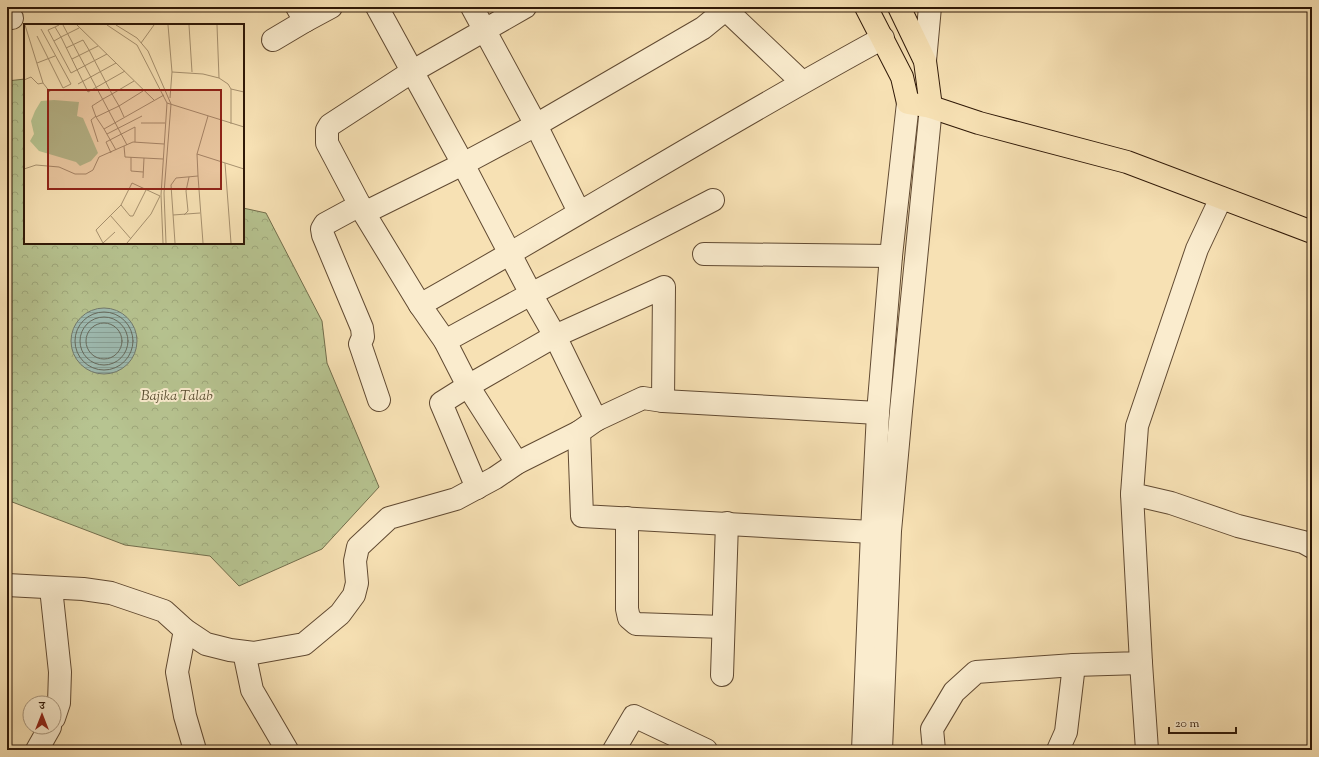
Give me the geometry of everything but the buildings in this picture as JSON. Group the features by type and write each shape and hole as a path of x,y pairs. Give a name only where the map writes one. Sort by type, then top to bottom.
{"main road":[{"path":"866,7 902,77 908,103 932,107 980,123 1127,162 1312,232"},
{"path":"899,7 925,61 932,107"}],"street":[{"path":"273,40 301,14 331,7"},
{"path":"377,7 555,336 587,426 582,516 872,532"},
{"path":"472,7 536,125 579,212"},
{"path":"517,463 468,386 445,341 420,305 362,209 327,143 327,130 330,125 412,71 525,7"},
{"path":"925,61 930,7"},
{"path":"379,400 360,344 362,328 323,235 322,229 325,224 463,164 536,125 703,28 724,8 802,82"},
{"path":"420,305 510,254 802,82 882,38"},
{"path":"863,750 878,413 891,256 908,103"},
{"path":"881,750 890,531 932,107"},
{"path":"1147,750 1132,494 1138,426 1196,249 1221,198"},
{"path":"445,341 531,294 713,200"},
{"path":"704,254 891,256"},
{"path":"477,488 441,403 555,336 664,287 663,401"},
{"path":"7,585 83,589 111,594 164,611 185,630 206,644 230,650 254,653 304,644 340,614 354,595 357,583 356,561 358,547 389,518 456,499 495,478 517,463 643,398 663,401 878,413"},
{"path":"1132,494 1171,503 1238,526 1303,542 1312,547"},
{"path":"627,518 626,610 629,618 636,624 723,627"},
{"path":"722,675 727,523"},
{"path":"51,588 60,672 59,695"},
{"path":"185,630 177,672 185,716 195,750"},
{"path":"244,652 252,690 287,750"},
{"path":"934,750 932,729 954,692 976,672 1074,665 1141,663"},
{"path":"1058,750 1066,732 1074,665"},
{"path":"614,750 634,716 706,750"},
{"path":"37,750 45,735"}],"green space":[{"name":"Bajika Talab","path":"24,79 24,244 244,244 244,208 266,213 322,321 327,363 379,487 322,549 239,586 210,556 125,545 7,500 7,81"}],"water":[{"path":"104,308 117,311 127,318 134,328 137,341 134,354 127,364 117,371 104,374 91,371 81,364 74,354 71,341 74,328 81,318 91,311"}]}
